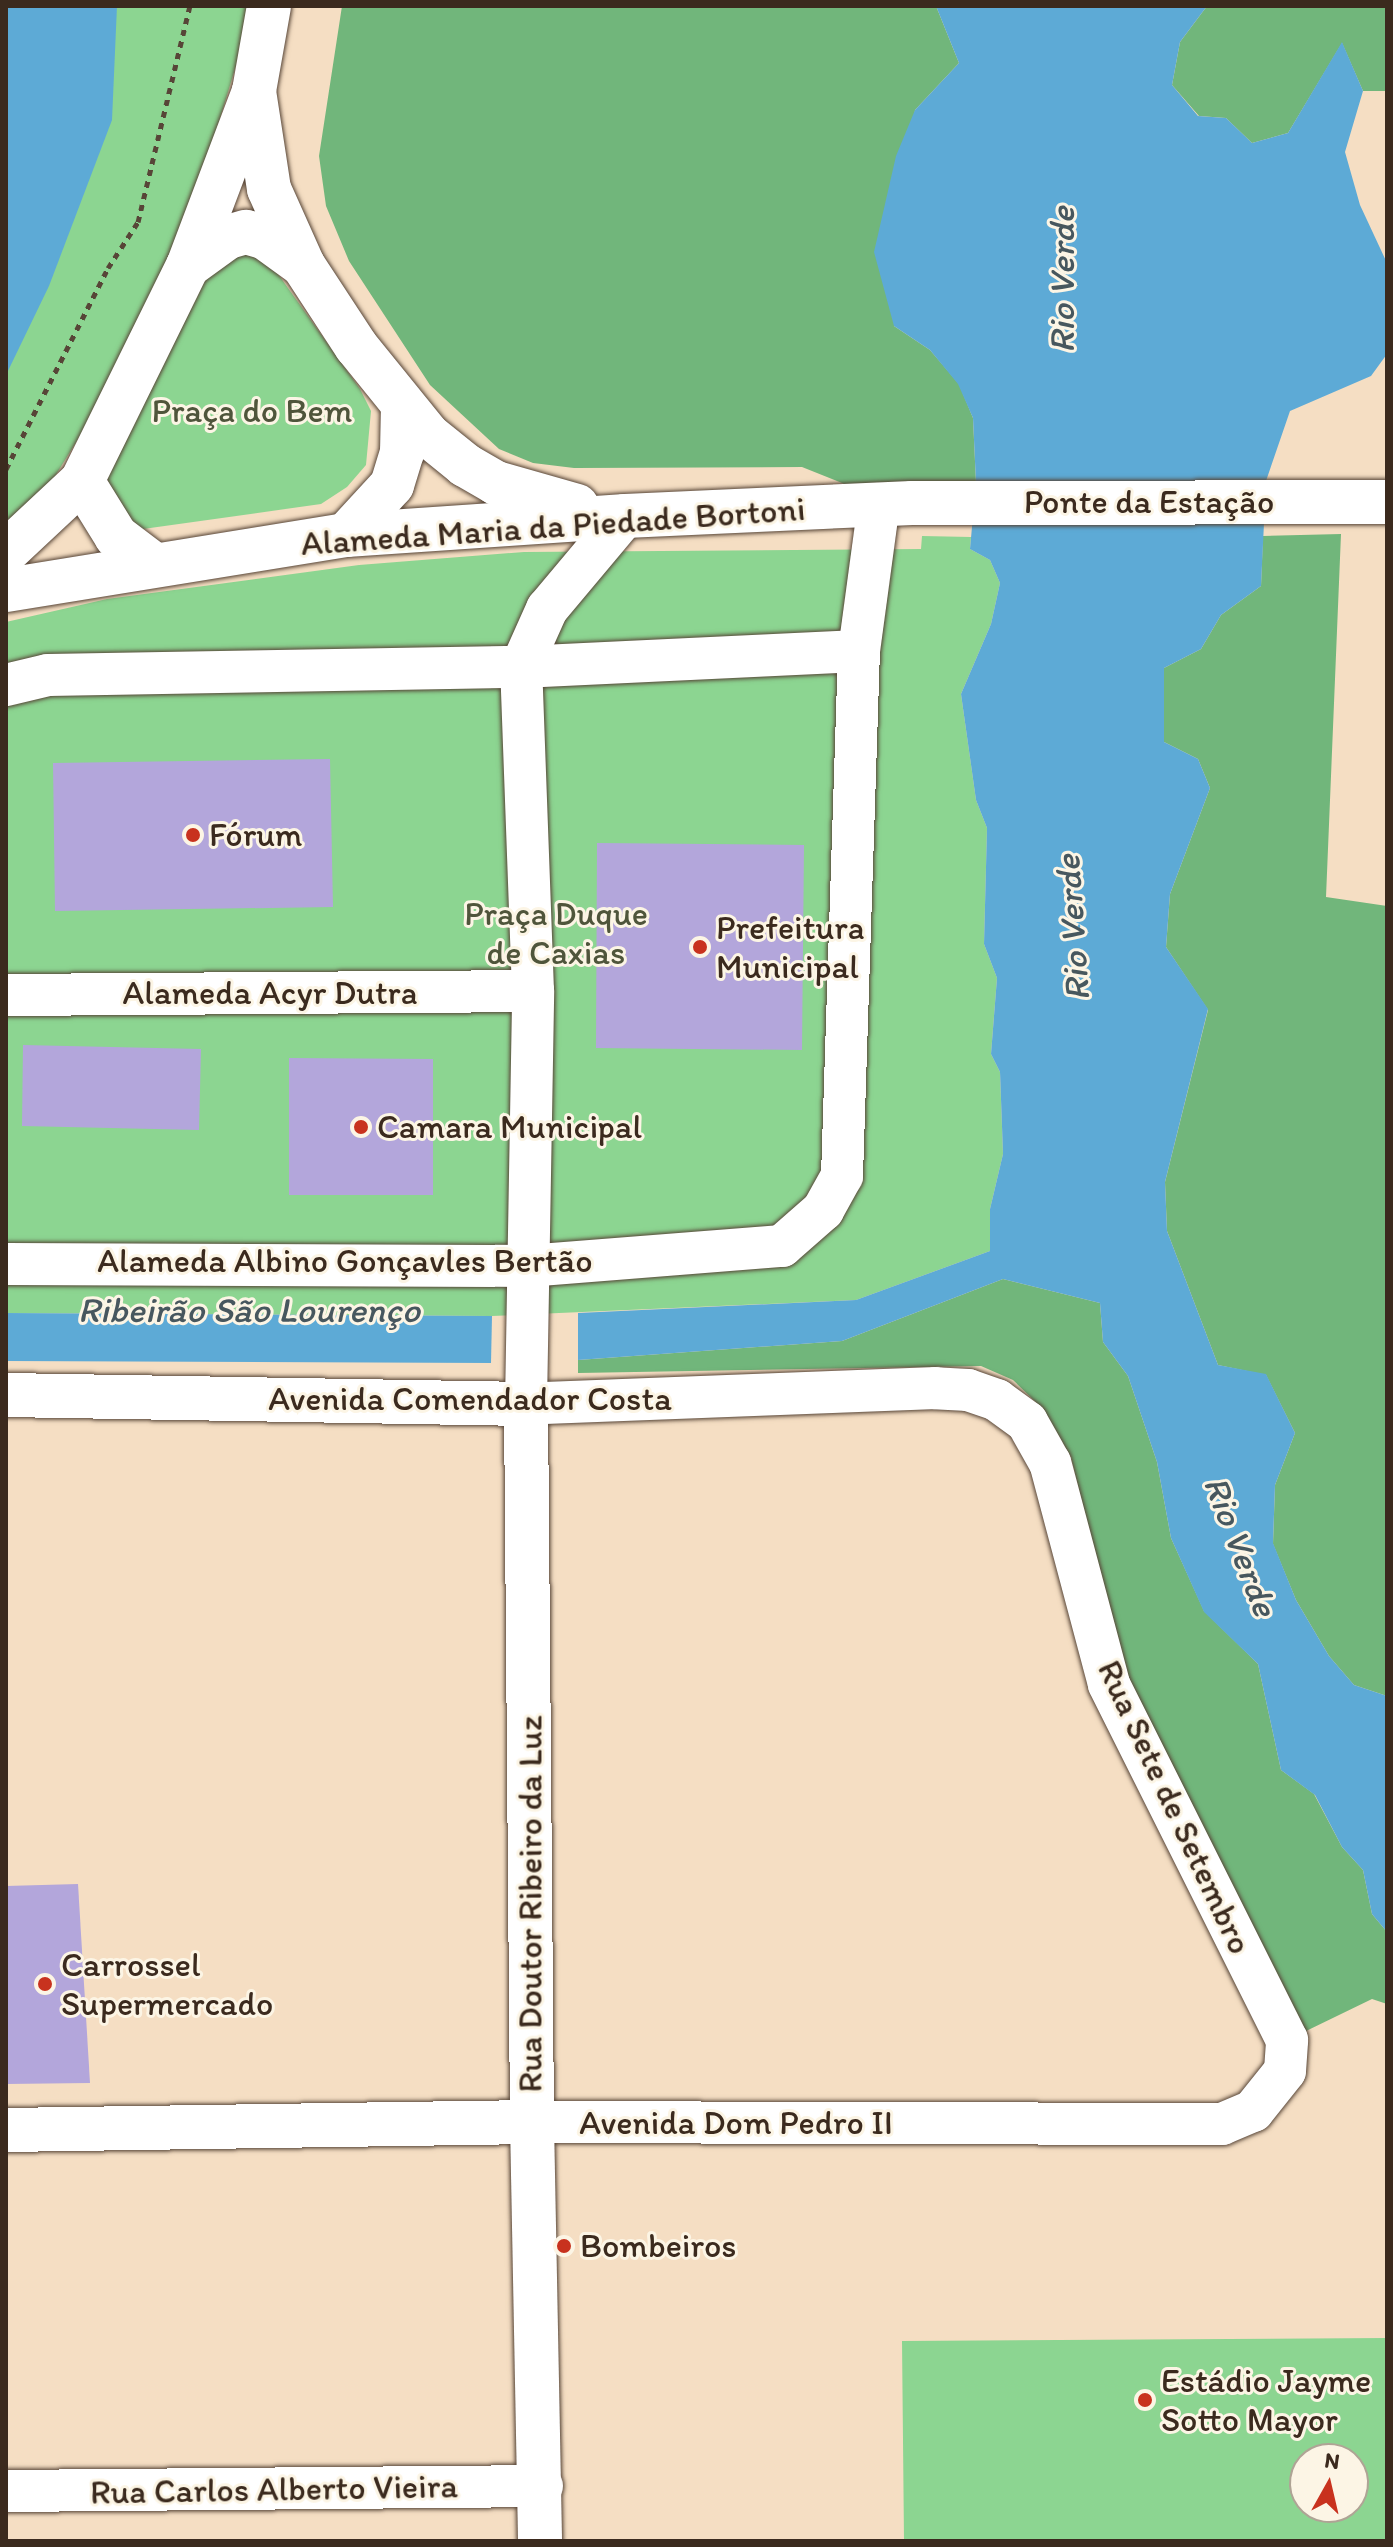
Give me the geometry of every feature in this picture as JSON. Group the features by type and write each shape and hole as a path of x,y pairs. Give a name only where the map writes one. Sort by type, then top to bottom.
{"main road":[{"path":"6,552 82,481 188,266 254,91 269,6"},
{"path":"254,91 269,189 303,265 428,435 496,483 541,499 625,516"},
{"path":"188,266 228,237 246,232 264,237 303,265"},
{"path":"346,535 392,485 402,453 403,405"},
{"path":"82,481 116,536 153,564"},
{"name":"Ponte da Estação","path":"895,504 1387,502"},
{"name":"Alameda Maria da Piedade Bortoni","path":"6,590 346,535 625,516 895,504"},
{"name":"Avenida Comendador Costa","path":"6,1395 526,1404"},
{"name":"Rua Doutor Ribeiro da Luz","path":"526,1404 532,2122 542,2486 540,2541"},
{"name":"Avenida Dom Pedro II","path":"6,2130 532,2122"}],"street":[{"path":"6,685 48,675 521,667 859,651 895,504"},
{"path":"521,667 547,609 625,516"},
{"name":"Alameda Albino Gonçavles Bertão","path":"6,1264 527,1266 782,1246 823,1210 842,1176 859,651"},
{"name":"Rua Doutor Ribeiro da Luz","path":"521,667 533,991 526,1404"},
{"name":"Alameda Acyr Dutra","path":"6,995 533,991"},
{"name":"Avenida Comendador Costa","path":"526,1404 935,1388"},
{"name":"Rua Sete de Setembro","path":"935,1388 968,1390 997,1400 1027,1422 1050,1463 1109,1684 1287,2040 1285,2071 1253,2111 1222,2124 1177,2124"},
{"name":"Avenida Dom Pedro II","path":"532,2122 1177,2124"},
{"name":"Rua Carlos Alberto Vieira","path":"6,2491 542,2486"}],"path":[{"path":"6,469 108,268 138,222 190,6"}],"green space":[{"path":"6,6 254,6 182,244 99,405 49,486 6,523"},
{"path":"342,6 936,6 959,63 915,110 894,326 930,350 959,384 973,418 976,483 847,485 802,467 574,468 533,463 499,449 430,385 349,261 326,206 319,156"},
{"path":"1207,6 1387,6 1387,91 1363,91 1342,43 1288,133 1252,143 1226,118 1199,116 1172,85 1180,42"},
{"name":"Praça do Bem","path":"236,252 268,260 360,389 371,411 366,465 347,487 321,504 143,529 123,517 100,480 197,284"},
{"path":"1341,534 1326,897 1387,906 1387,1696 1354,1685 1329,1656 1296,1600 1273,1544 1275,1485 1295,1433 1266,1375 1218,1365 1167,1231 1165,1182 1208,1010 1166,947 1170,894 1210,788 1198,759 1164,742 1164,668 1201,649 1221,615 1261,586 1263,536"},
{"name":"Praça Duque de Caxias","path":"922,536 971,537 970,549 990,560 1000,583 991,624 961,694 976,800 987,828 984,944 997,978 991,1054 1000,1072 1003,1154 990,1209 990,1251 856,1300 492,1316 6,1313 6,622 107,599 359,565 524,552 921,549"},
{"path":"1003,1279 1100,1303 1103,1342 1128,1376 1157,1462 1171,1538 1204,1611 1258,1664 1281,1770 1314,1794 1342,1847 1363,1870 1372,1914 1387,1932 1387,2004 1372,1999 1304,2032 1126,1684 1071,1457 1043,1409 1013,1380 981,1366 578,1373 578,1360 842,1341"},
{"name":"Estádio Jayme Sotto Mayor","path":"1387,2338 1387,2541 904,2541 902,2341"}],"water":[{"path":"6,6 117,6 112,120 49,286 6,375"},
{"name":"Rio Verde","path":"936,6 1207,6 1180,42 1172,85 1198,116 1226,118 1252,143 1288,133 1342,42 1363,91 1345,152 1360,205 1387,263 1387,354 1371,376 1290,411 1266,481 1261,586 1221,615 1201,649 1164,668 1164,742 1198,759 1210,788 1170,894 1166,947 1208,1009 1165,1182 1167,1231 1218,1365 1266,1374 1295,1433 1275,1485 1273,1543 1296,1600 1329,1656 1354,1685 1387,1696 1387,1932 1372,1914 1363,1870 1342,1847 1315,1795 1281,1770 1258,1664 1204,1612 1171,1538 1157,1462 1128,1376 1103,1342 1100,1303 1003,1279 842,1341 578,1360 578,1313 856,1300 990,1251 990,1209 1003,1154 1000,1072 991,1054 997,978 984,944 987,828 976,800 961,694 991,624 1000,583 990,560 970,549 976,483 973,418 958,384 930,350 894,326 874,252 896,156 915,110 959,63"},
{"path":"6,1313 492,1316 491,1363 6,1361"}],"building":[{"name":"Fórum","path":"330,759 333,907 55,911 53,763"},
{"name":"Prefeitura Municipal","path":"597,843 804,845 802,1050 596,1048"},
{"path":"23,1045 201,1049 199,1130 22,1126"},
{"name":"Camara Municipal","path":"289,1058 433,1059 433,1195 289,1195"},
{"name":"Carrossel Supermercado","path":"78,1884 90,2083 6,2084 6,1886"}],"place":[{"name":"Fórum","path":"193,835"},
{"name":"Prefeitura Municipal","path":"700,947"},
{"name":"Camara Municipal","path":"361,1127"},
{"name":"Carrossel Supermercado","path":"45,1984"},
{"name":"Bombeiros","path":"564,2246"},
{"name":"Estádio Jayme Sotto Mayor","path":"1145,2400"}],"water label":[{"name":"Ribeirão São Lourenço","path":"249,1310"}]}
